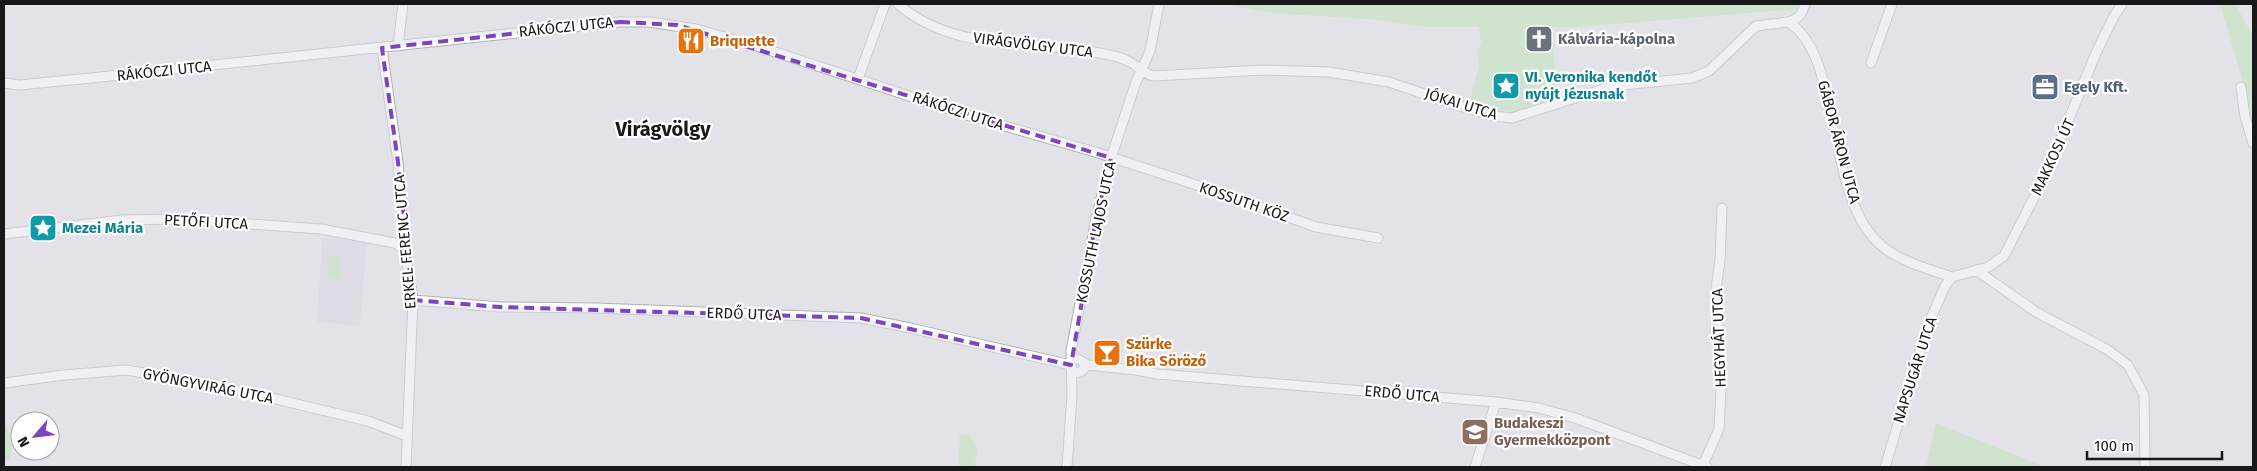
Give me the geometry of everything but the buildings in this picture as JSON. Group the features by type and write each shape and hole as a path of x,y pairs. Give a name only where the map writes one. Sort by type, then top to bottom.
{"street":[{"path":"398,46 403,4"},
{"path":"858,79 885,4"},
{"name":"VIRÁGVÖLGY UTCA","path":"897,4 918,18 947,32 985,41 1086,51 1126,60 1141,72"},
{"name":"KOSSUTH LAJOS UTCA","path":"1067,467 1070,351 1096,219 1112,158 1150,51 1159,4"},
{"path":"1788,22 1796,20 1803,12 1805,4"},
{"path":"1872,63 1892,4"},
{"name":"MAKKOSI ÚT","path":"1952,277 1998,262 2010,247 2048,170 2096,53 2122,4"},
{"name":"RÁKÓCZI UTCA","path":"4,83 19,85 620,22 649,22 696,29 970,116 1112,158"},
{"name":"JÓKAI UTCA","path":"1141,72 1153,76 1263,70 1329,72 1389,82 1494,116 1512,118 1613,86 1692,78 1708,71 1756,26 1788,22"},
{"name":"GÁBOR ÁRON UTCA","path":"1788,22 1798,28 1805,37 1817,60 1845,179 1859,217 1875,240 1884,248 1896,255 1952,277"},
{"name":"ERKEL FERENC UTCA","path":"382,48 398,162 405,250 413,300 406,467"},
{"path":"2241,87 2244,111 2253,143"},
{"name":"KOSSUTH KÖZ","path":"1112,158 1227,195 1316,227 1334,232 1378,238"},
{"name":"HEGYHÁT UTCA","path":"1705,466 1719,429 1721,380 1716,288 1720,260 1722,208"},
{"name":"PETŐFI UTCA","path":"4,234 122,220 177,219 321,229 395,243 405,250"},
{"path":"1976,270 2036,312 2108,350 2128,365 2144,395 2146,467"},
{"name":"NAPSUGÁR UTCA","path":"1885,467 1928,325 1945,286 1952,277"},
{"name":"ERDŐ UTCA","path":"413,300 500,307 596,308 861,318 1071,366 1078,359 1088,365 1157,374 1496,402 1539,408 1575,418 1705,466"},
{"path":"1071,366 1080,372 1088,365"},
{"name":"GYÖNGYVIRÁG UTCA","path":"4,383 64,375 126,370 217,385 368,421 407,436"},
{"path":"1475,467 1496,402"}],"highlighted area":[{"path":"620,22 677,25 1111,158 1096,219 1071,365 861,318 500,307 413,300 398,162 382,48"}],"shaded area":[{"path":"322,238 367,242 360,326 317,322"}],"green space":[{"path":"1224,4 1799,4 1799,9 1578,27 1552,27 1556,88 1543,102 1512,114 1511,110 1497,111 1494,105 1487,108 1469,103 1479,66 1477,52 1481,42 1479,27 1427,27 1368,19 1271,13"},
{"path":"2220,4 2235,4 2253,36 2253,131 2250,124 2244,86"},
{"path":"329,257 340,258 340,277 329,277"},
{"path":"1936,423 2045,467 1926,467"},
{"path":"6,425 10,435 10,457 4,461 4,426"},
{"path":"959,434 970,435 977,448 975,467 959,467"}],"place":[{"name":"Kálvária-kápolna","path":"1539,39"},
{"name":"Briquette","path":"691,41"},
{"name":"VI. Veronika kendőt nyújt Jézusnak","path":"1506,86"},
{"name":"Egely Kft.","path":"2045,87"},
{"name":"Mezei Mária","path":"43,228"},
{"name":"Szürke Bika Söröző","path":"1107,353"},
{"name":"Budakeszi Gyermekközpont","path":"1475,432"}],"district":[{"name":"Virágvölgy","path":"663,129"}]}
